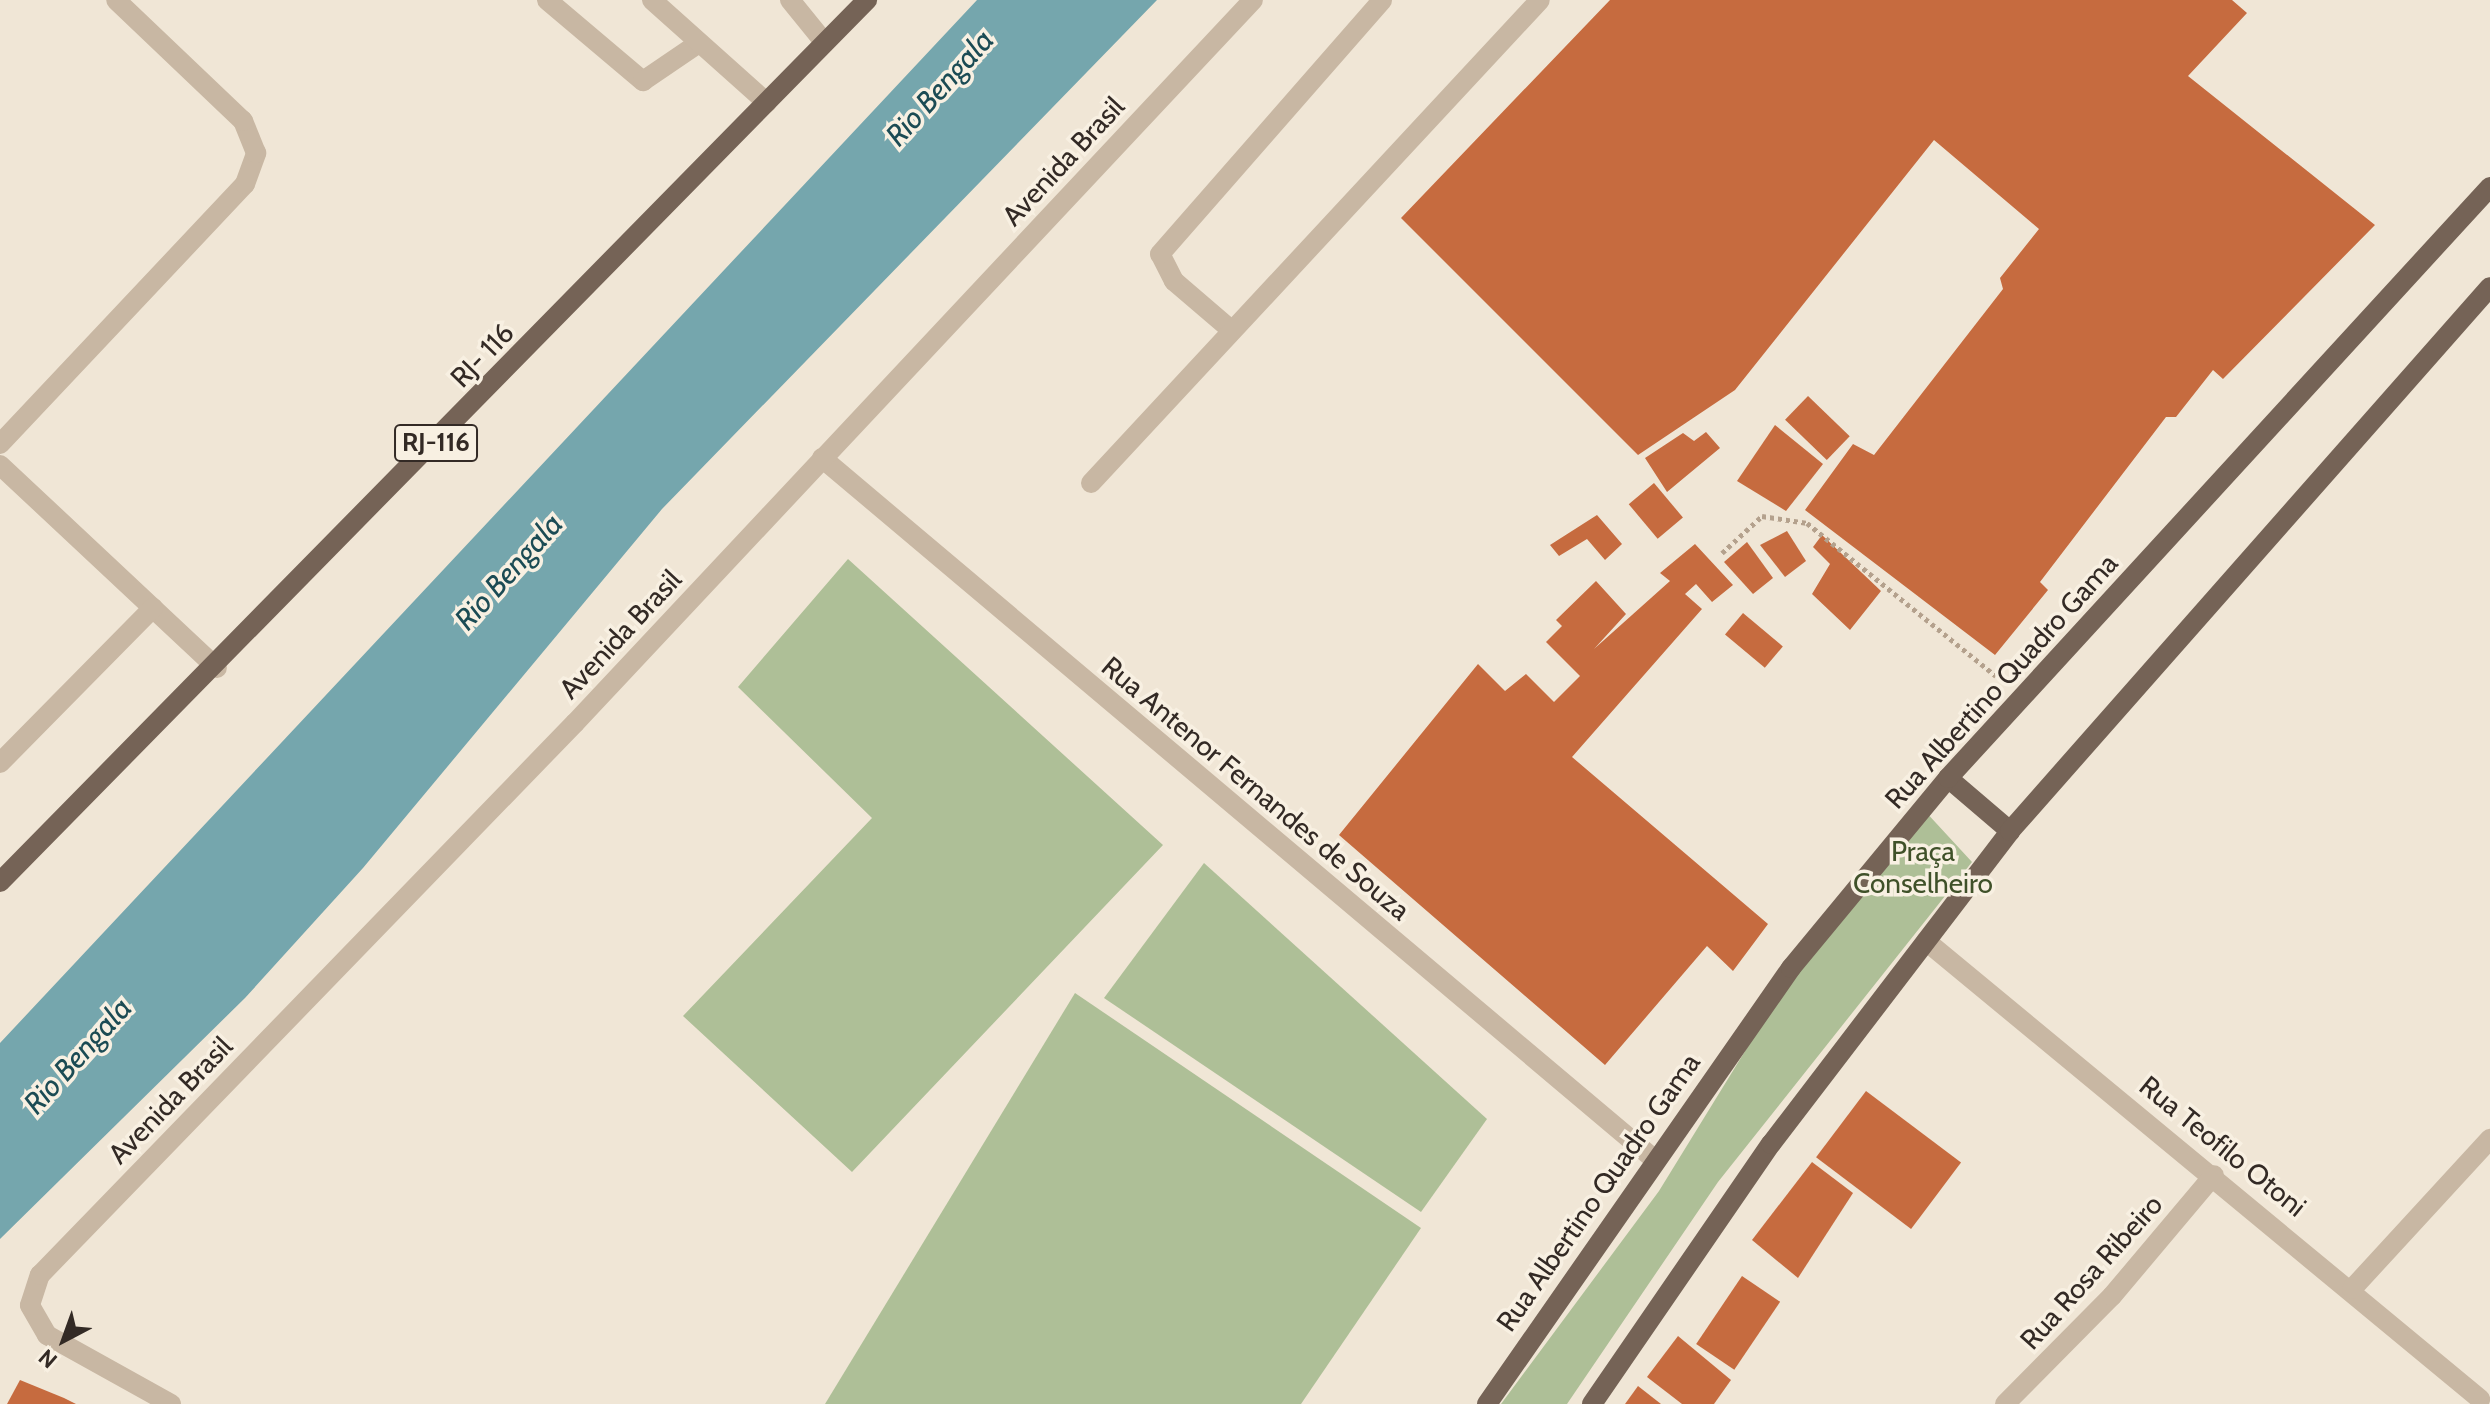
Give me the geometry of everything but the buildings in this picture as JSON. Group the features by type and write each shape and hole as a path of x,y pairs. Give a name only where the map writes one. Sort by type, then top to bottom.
{"main road":[{"name":"RJ- 116","path":"0,882 217,668 867,0"},
{"name":"Rua Albertino Quadro Gama","path":"1487,1404 1791,968 1948,778 2490,187"},
{"path":"1592,1404 1771,1144 2010,831 2490,287"},
{"path":"1948,778 2010,831"}],"street":[{"path":"0,444 245,184 256,153 243,121 116,0"},
{"path":"547,0 643,81 699,43"},
{"path":"652,0 767,103"},
{"path":"790,0 825,43"},
{"name":"Avenida Brasil","path":"171,1404 74,1356 47,1335 30,1305 40,1275 822,458 1253,0"},
{"path":"1230,329 1174,281 1160,254 1382,0"},
{"path":"1091,483 1230,329 1540,0"},
{"name":"Rua Antenor Fernandes de Souza","path":"822,458 1655,1160"},
{"path":"0,465 217,668"},
{"path":"0,763 153,608"},
{"name":"Rua Teofilo Otoni","path":"1926,941 2352,1289 2480,1399"},
{"path":"2352,1289 2490,1139"},
{"name":"Rua Rosa Ribeiro","path":"2005,1404 2112,1296 2214,1175"}],"path":[{"path":"1722,553 1762,516 1807,523 2022,697"}],"green space":[{"path":"848,559 1163,845 852,1172 683,1016 872,818 738,687"},
{"name":"Praça Conselheiro","path":"1924,810 1972,862 1718,1182 1567,1404 1501,1404 1659,1191 1779,996"},
{"path":"1204,863 1487,1119 1421,1212 1104,998"},
{"path":"1075,993 1421,1228 1301,1404 825,1404"}],"water":[{"name":"Rio Bengala","path":"977,0 1157,0 662,509 363,868 245,998 0,1239 0,1043"}]}
